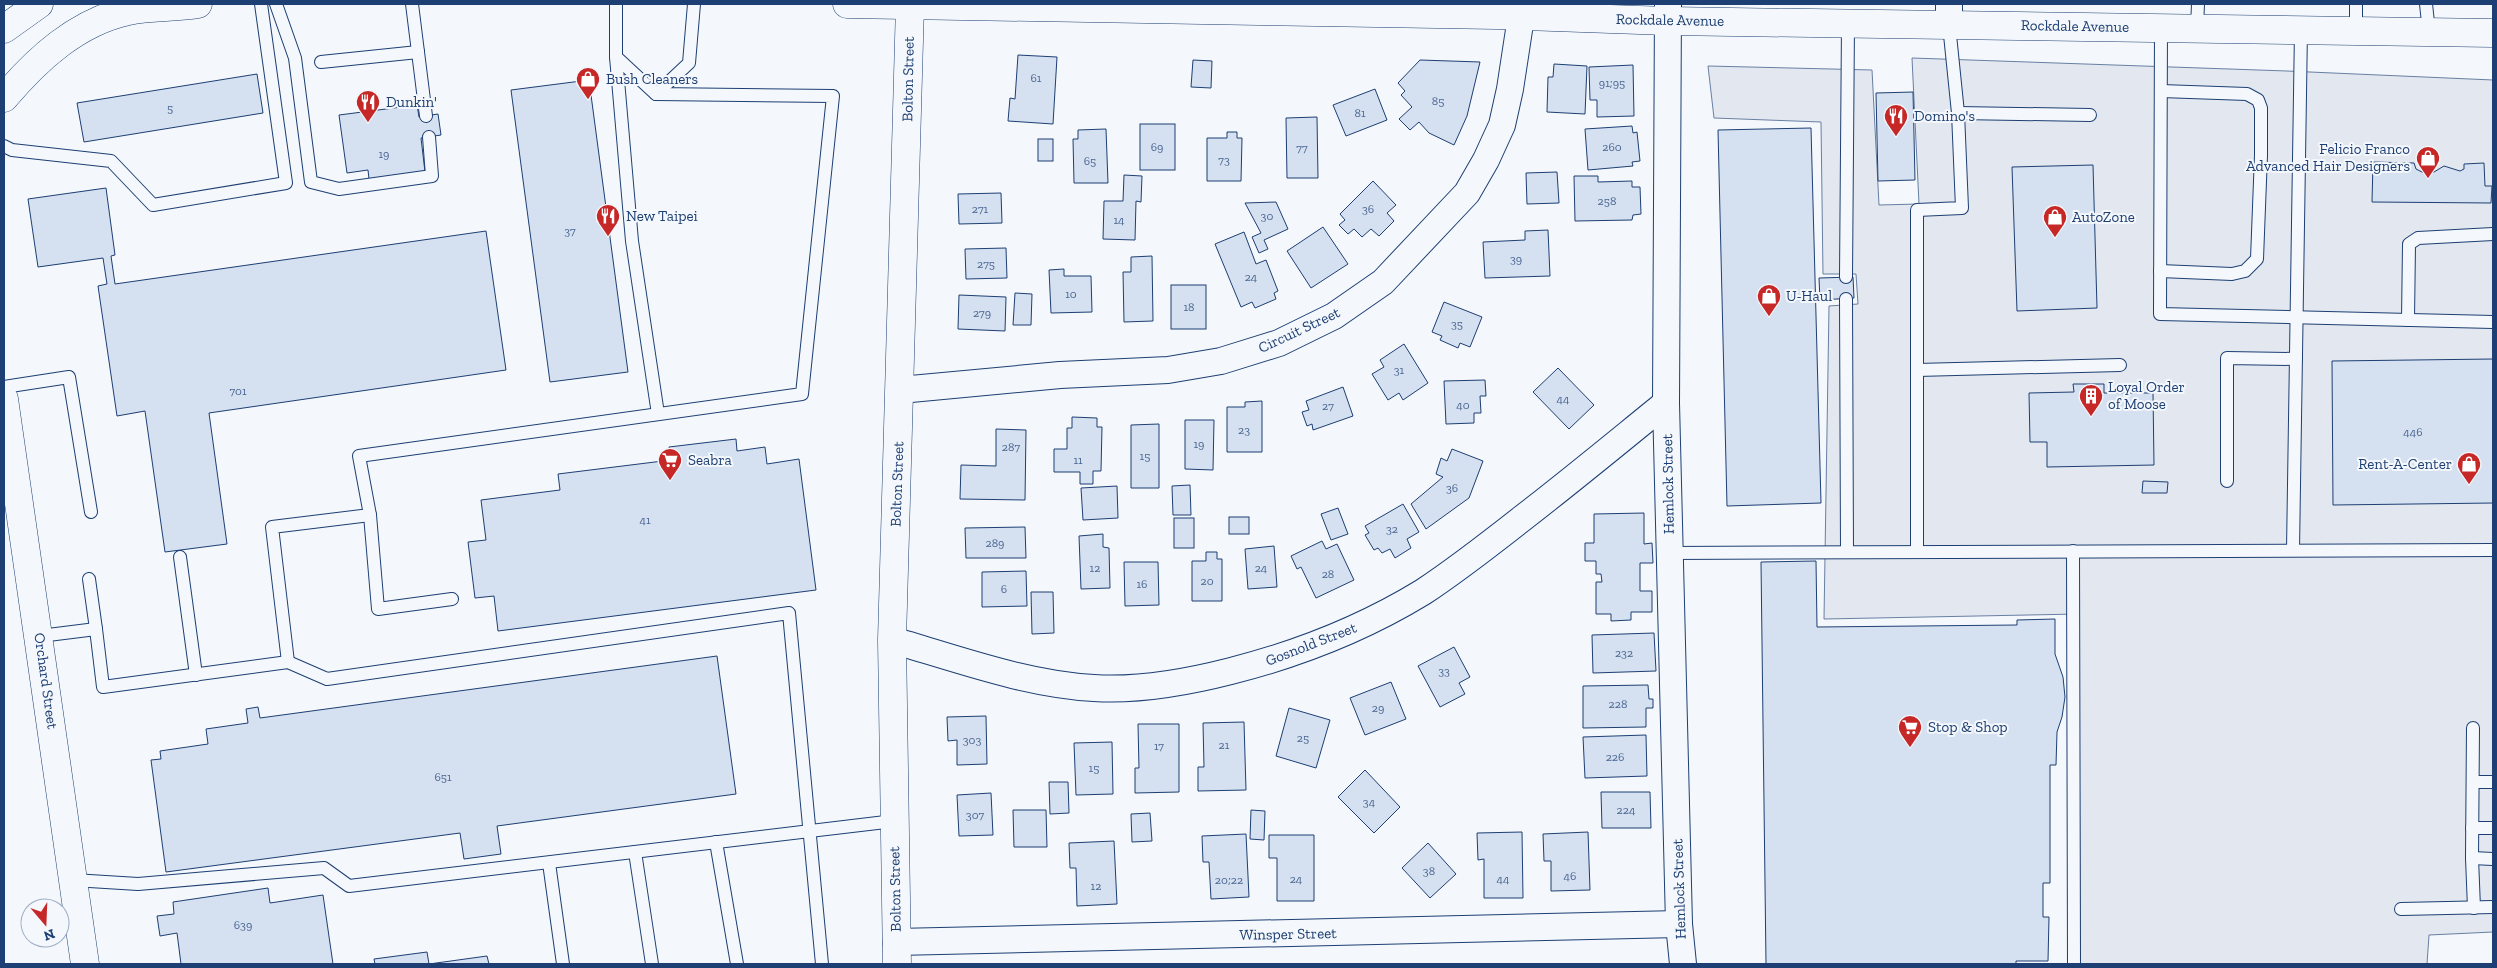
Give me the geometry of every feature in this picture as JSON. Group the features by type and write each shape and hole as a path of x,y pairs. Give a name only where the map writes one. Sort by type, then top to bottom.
{"main road":[{"path":"4,29 39,4"},
{"path":"4,98 51,51 73,34 91,24 130,10 198,4"},
{"name":"Rockdale Avenue","path":"847,4 1248,7 1521,17 1668,12 1848,23 1949,14 2161,27 2197,16 2301,29 2493,33"},
{"name":"Bolton Street","path":"897,953 892,640 910,4"},
{"name":"Orchard Street","path":"4,399 8,463 40,636 85,964"}],"street":[{"name":"Hemlock Street","path":"1668,12 1666,403 1679,924 1683,964"},
{"name":"Circuit Street","path":"900,390 1060,376 1168,370 1221,361 1279,343 1334,316 1383,282 1468,193 1502,125 1510,89 1521,17"},
{"name":"Gosnold Street","path":"892,640 1026,679 1094,688 1151,686 1208,677 1263,663 1318,644 1371,620 1422,592 1496,539 1666,403"},
{"name":"Winsper Street","path":"897,953 1679,924"}],"lane":[{"path":"4,146 12,150 111,161 153,205 286,183 262,4"},
{"path":"276,4 295,58 311,182 339,189 432,176 428,137"},
{"path":"412,4 426,116"},
{"path":"616,4 616,57 632,241 658,414"},
{"path":"656,94 689,63 694,4"},
{"path":"2356,4 2356,30"},
{"path":"2426,4 2429,32"},
{"path":"1917,552 1917,210 1962,208 1958,113 1949,14"},
{"path":"1846,277 1848,23"},
{"path":"2161,27 2160,314 2493,322"},
{"path":"2293,550 2301,29"},
{"path":"321,62 418,52"},
{"path":"452,599 378,609 370,515 359,456 802,394 833,96 656,94 616,57"},
{"path":"2160,272 2232,274 2246,271 2257,258 2261,155 2260,108 2258,100 2247,94 2161,91"},
{"path":"1958,113 2090,115"},
{"path":"2408,320 2408,244 2418,238 2493,234"},
{"path":"1846,299 1847,552"},
{"path":"2228,481 2226,358 2296,359"},
{"path":"1917,370 2120,365"},
{"path":"4,388 69,378 91,512"},
{"path":"288,662 272,527 370,515"},
{"path":"1670,553 2493,550"},
{"path":"2074,551 2074,964"},
{"path":"180,557 196,675"},
{"path":"89,579 103,687 288,662 327,679 789,614 822,964"},
{"path":"40,636 96,629"},
{"path":"2473,728 2472,858 2474,908"},
{"path":"2474,782 2493,782"},
{"path":"74,880 138,884 324,868 349,886 894,821"},
{"path":"2472,828 2493,828"},
{"path":"716,842 737,964"},
{"path":"635,852 652,964"},
{"path":"2472,858 2493,859"},
{"path":"549,863 564,964"},
{"path":"2401,909 2493,907"}],"shaded area":[{"path":"1912,58 2493,80 2493,932 2429,935 2427,964 2080,964 2079,614 1824,619 1829,306 1858,304 1856,274 1823,274 1821,122 1714,118 1708,66 1872,70 1879,205 1919,204"}],"building":[{"path":"1018,55 1057,57 1053,124 1008,121 1010,98 1015,99"},
{"path":"1193,60 1212,61 1211,88 1191,87"},
{"path":"1420,60 1480,62 1467,116 1454,145 1429,133 1419,122 1410,130 1399,119 1412,107 1401,95 1405,91 1398,83"},
{"path":"1554,64 1587,66 1585,114 1547,112 1548,77 1553,77"},
{"path":"1633,65 1634,116 1597,117 1597,100 1590,100 1589,67"},
{"path":"257,74 263,113 84,142 77,103"},
{"path":"589,80 628,372 550,382 511,90"},
{"path":"1375,89 1387,120 1346,136 1333,105"},
{"name":"Domino's","path":"1913,92 1915,180 1878,181 1876,93"},
{"path":"417,105 419,117 438,114 441,135 421,138 425,172 369,179 368,170 347,173 339,115"},
{"path":"1317,117 1318,178 1287,178 1286,118"},
{"path":"1140,124 1175,124 1175,170 1140,170"},
{"path":"1632,126 1633,133 1637,132 1640,161 1632,162 1633,166 1588,170 1585,129"},
{"name":"U-Haul","path":"1811,128 1821,503 1727,506 1718,130"},
{"path":"1106,129 1108,183 1074,183 1073,139 1078,139 1078,130"},
{"path":"1227,132 1237,132 1237,138 1242,138 1241,181 1207,181 1207,138 1227,138"},
{"path":"1038,139 1053,139 1053,161 1038,161"},
{"name":"Felicio Franco Advanced Hair Designers","path":"2373,162 2414,163 2416,169 2422,172 2434,172 2444,166 2460,171 2464,169 2464,164 2484,163 2485,186 2492,186 2491,203 2372,202"},
{"name":"AutoZone","path":"2093,165 2097,308 2017,311 2012,167"},
{"path":"1557,172 1559,203 1527,204 1526,173"},
{"path":"1124,175 1142,176 1141,202 1136,201 1135,240 1103,239 1104,201 1123,201"},
{"path":"1574,176 1598,176 1598,182 1632,181 1632,187 1640,187 1641,214 1633,215 1632,220 1575,221"},
{"path":"1373,181 1396,205 1387,213 1394,221 1379,236 1371,229 1362,237 1354,229 1348,234 1339,225 1345,220 1340,214"},
{"path":"106,188 115,255 111,256 115,284 486,231 506,370 209,413 227,544 165,552 145,411 117,416 98,286 107,284 103,258 38,267 28,199"},
{"path":"1001,193 1002,223 959,224 958,194"},
{"path":"1276,202 1288,229 1264,240 1268,249 1259,253 1252,237 1261,233 1245,203"},
{"path":"1323,227 1348,264 1311,288 1287,251"},
{"path":"1548,230 1550,276 1485,278 1483,242 1525,240 1525,231"},
{"path":"1244,232 1256,264 1266,260 1278,291 1274,293 1276,299 1255,308 1252,302 1241,307 1215,244"},
{"path":"1006,248 1007,278 966,279 965,249"},
{"path":"1152,256 1153,321 1124,322 1123,272 1131,272 1131,257"},
{"path":"1064,269 1064,276 1091,276 1092,312 1051,313 1049,270"},
{"path":"1853,277 1854,298 1820,300 1819,278"},
{"path":"1171,285 1206,285 1206,329 1171,329"},
{"path":"1015,293 1032,294 1031,325 1013,325"},
{"path":"959,295 1006,297 1005,331 958,329"},
{"path":"1444,302 1482,317 1470,347 1460,343 1458,348 1440,340 1442,336 1432,332"},
{"path":"1404,344 1428,383 1403,400 1399,393 1388,400 1372,374 1384,367 1380,360"},
{"path":"2493,359 2493,503 2333,505 2332,361"},
{"path":"1558,368 1594,405 1569,429 1533,392"},
{"path":"1485,380 1486,396 1480,396 1481,413 1474,413 1474,423 1446,424 1444,381"},
{"name":"Loyal Order of Moose","path":"2073,384 2104,384 2104,393 2153,393 2154,465 2047,467 2047,442 2030,442 2029,393 2074,392"},
{"path":"1343,387 1353,416 1313,430 1312,424 1307,426 1302,412 1309,410 1306,401"},
{"path":"1262,401 1262,452 1227,452 1227,407 1245,407 1245,402"},
{"path":"1072,417 1097,418 1097,427 1102,427 1101,471 1093,471 1093,484 1080,484 1080,472 1054,472 1054,449 1067,449 1067,428 1072,428"},
{"path":"1185,420 1214,420 1213,470 1185,469"},
{"path":"1159,424 1159,488 1131,488 1131,425"},
{"path":"996,429 1026,430 1025,500 960,499 961,465 996,466"},
{"path":"736,439 737,451 765,447 767,464 799,459 816,590 498,631 494,596 475,598 468,542 486,540 481,500 560,490 558,474 671,460 669,447"},
{"path":"1452,449 1483,461 1469,498 1426,529 1411,504 1443,477 1436,474 1441,458 1447,461"},
{"path":"2143,481 2168,482 2167,493 2142,493"},
{"path":"1190,485 1191,515 1173,515 1172,486"},
{"path":"1117,486 1118,518 1083,520 1081,488"},
{"path":"1403,504 1419,532 1407,539 1411,548 1395,558 1390,549 1382,553 1378,548 1374,550 1365,535 1369,533 1365,526"},
{"path":"1338,508 1348,534 1331,540 1321,514"},
{"path":"1644,513 1644,544 1652,543 1653,563 1640,563 1640,591 1652,591 1652,612 1631,612 1631,620 1611,621 1611,614 1596,614 1596,582 1602,582 1601,574 1596,574 1596,561 1585,561 1585,543 1594,543 1594,514"},
{"path":"1229,517 1249,517 1249,534 1229,534"},
{"path":"1174,518 1194,518 1194,548 1174,548"},
{"path":"1025,527 1026,558 966,558 965,528"},
{"path":"1103,534 1103,547 1109,548 1110,588 1081,589 1079,536"},
{"path":"1322,541 1326,549 1337,544 1354,580 1316,598 1301,567 1297,569 1291,556"},
{"path":"1274,546 1277,587 1248,589 1245,549"},
{"path":"1206,552 1217,552 1217,559 1222,559 1222,601 1192,601 1192,561 1206,561"},
{"name":"Stop & Shop","path":"1816,561 1817,627 2017,625 2017,620 2055,619 2055,654 2063,677 2065,697 2062,717 2057,732 2056,765 2050,765 2050,883 2043,883 2043,917 2049,917 2048,961 2016,961 2016,964 1766,964 1761,562"},
{"path":"1124,562 1158,562 1159,605 1125,606"},
{"path":"1026,571 1027,606 982,607 982,572"},
{"path":"1031,592 1053,592 1054,633 1032,634"},
{"path":"1654,633 1656,671 1593,673 1592,635"},
{"path":"1454,647 1470,677 1459,683 1465,694 1440,707 1418,666"},
{"path":"717,656 736,794 497,826 501,854 464,859 460,833 166,872 151,760 161,759 160,751 208,744 206,729 248,723 246,709 258,707 260,718"},
{"path":"1391,682 1406,719 1365,735 1350,698"},
{"path":"1648,685 1649,699 1653,699 1653,708 1646,708 1646,727 1583,728 1583,686"},
{"path":"1289,708 1330,720 1316,768 1276,756"},
{"path":"986,716 987,764 957,765 957,740 948,741 947,717"},
{"path":"1244,722 1246,790 1198,791 1198,767 1204,767 1203,723"},
{"path":"1138,724 1179,724 1179,792 1135,793 1135,768 1139,768"},
{"path":"1646,735 1647,776 1585,778 1583,737"},
{"path":"1112,742 1113,794 1076,795 1074,743"},
{"path":"1365,770 1400,807 1374,833 1338,797"},
{"path":"1049,782 1068,782 1069,813 1050,814"},
{"path":"1601,792 1650,792 1651,828 1602,828"},
{"path":"991,793 993,835 959,836 957,795"},
{"path":"1013,810 1046,810 1047,847 1014,847"},
{"path":"1251,810 1265,811 1264,840 1250,839"},
{"path":"1150,813 1152,841 1132,842 1131,814"},
{"path":"1522,832 1523,898 1484,898 1484,859 1478,860 1477,833"},
{"path":"1588,832 1590,890 1551,891 1551,861 1544,861 1543,834"},
{"path":"1246,834 1249,897 1211,899 1209,862 1203,862 1202,836"},
{"path":"1269,835 1314,835 1314,901 1277,901 1277,858 1269,858"},
{"path":"1114,841 1117,904 1077,906 1076,868 1070,868 1069,843"},
{"path":"1428,843 1456,874 1430,898 1402,868"},
{"path":"268,888 270,903 323,895 333,964 181,964 177,933 160,936 157,916 174,914 173,902"},
{"path":"427,952 429,964 375,964 374,959"},
{"path":"487,956 489,964 429,964"}],"place":[{"name":"Bush Cleaners","path":"588,100"},
{"name":"Dunkin'","path":"368,123"},
{"name":"Domino's","path":"1896,137"},
{"name":"Felicio Franco Advanced Hair Designers","path":"2428,179"},
{"name":"New Taipei","path":"608,237"},
{"name":"AutoZone","path":"2055,238"},
{"name":"U-Haul","path":"1769,317"},
{"name":"Loyal Order of Moose","path":"2091,417"},
{"name":"Seabra","path":"670,481"},
{"name":"Rent-A-Center","path":"2469,485"},
{"name":"Stop & Shop","path":"1910,748"}]}
